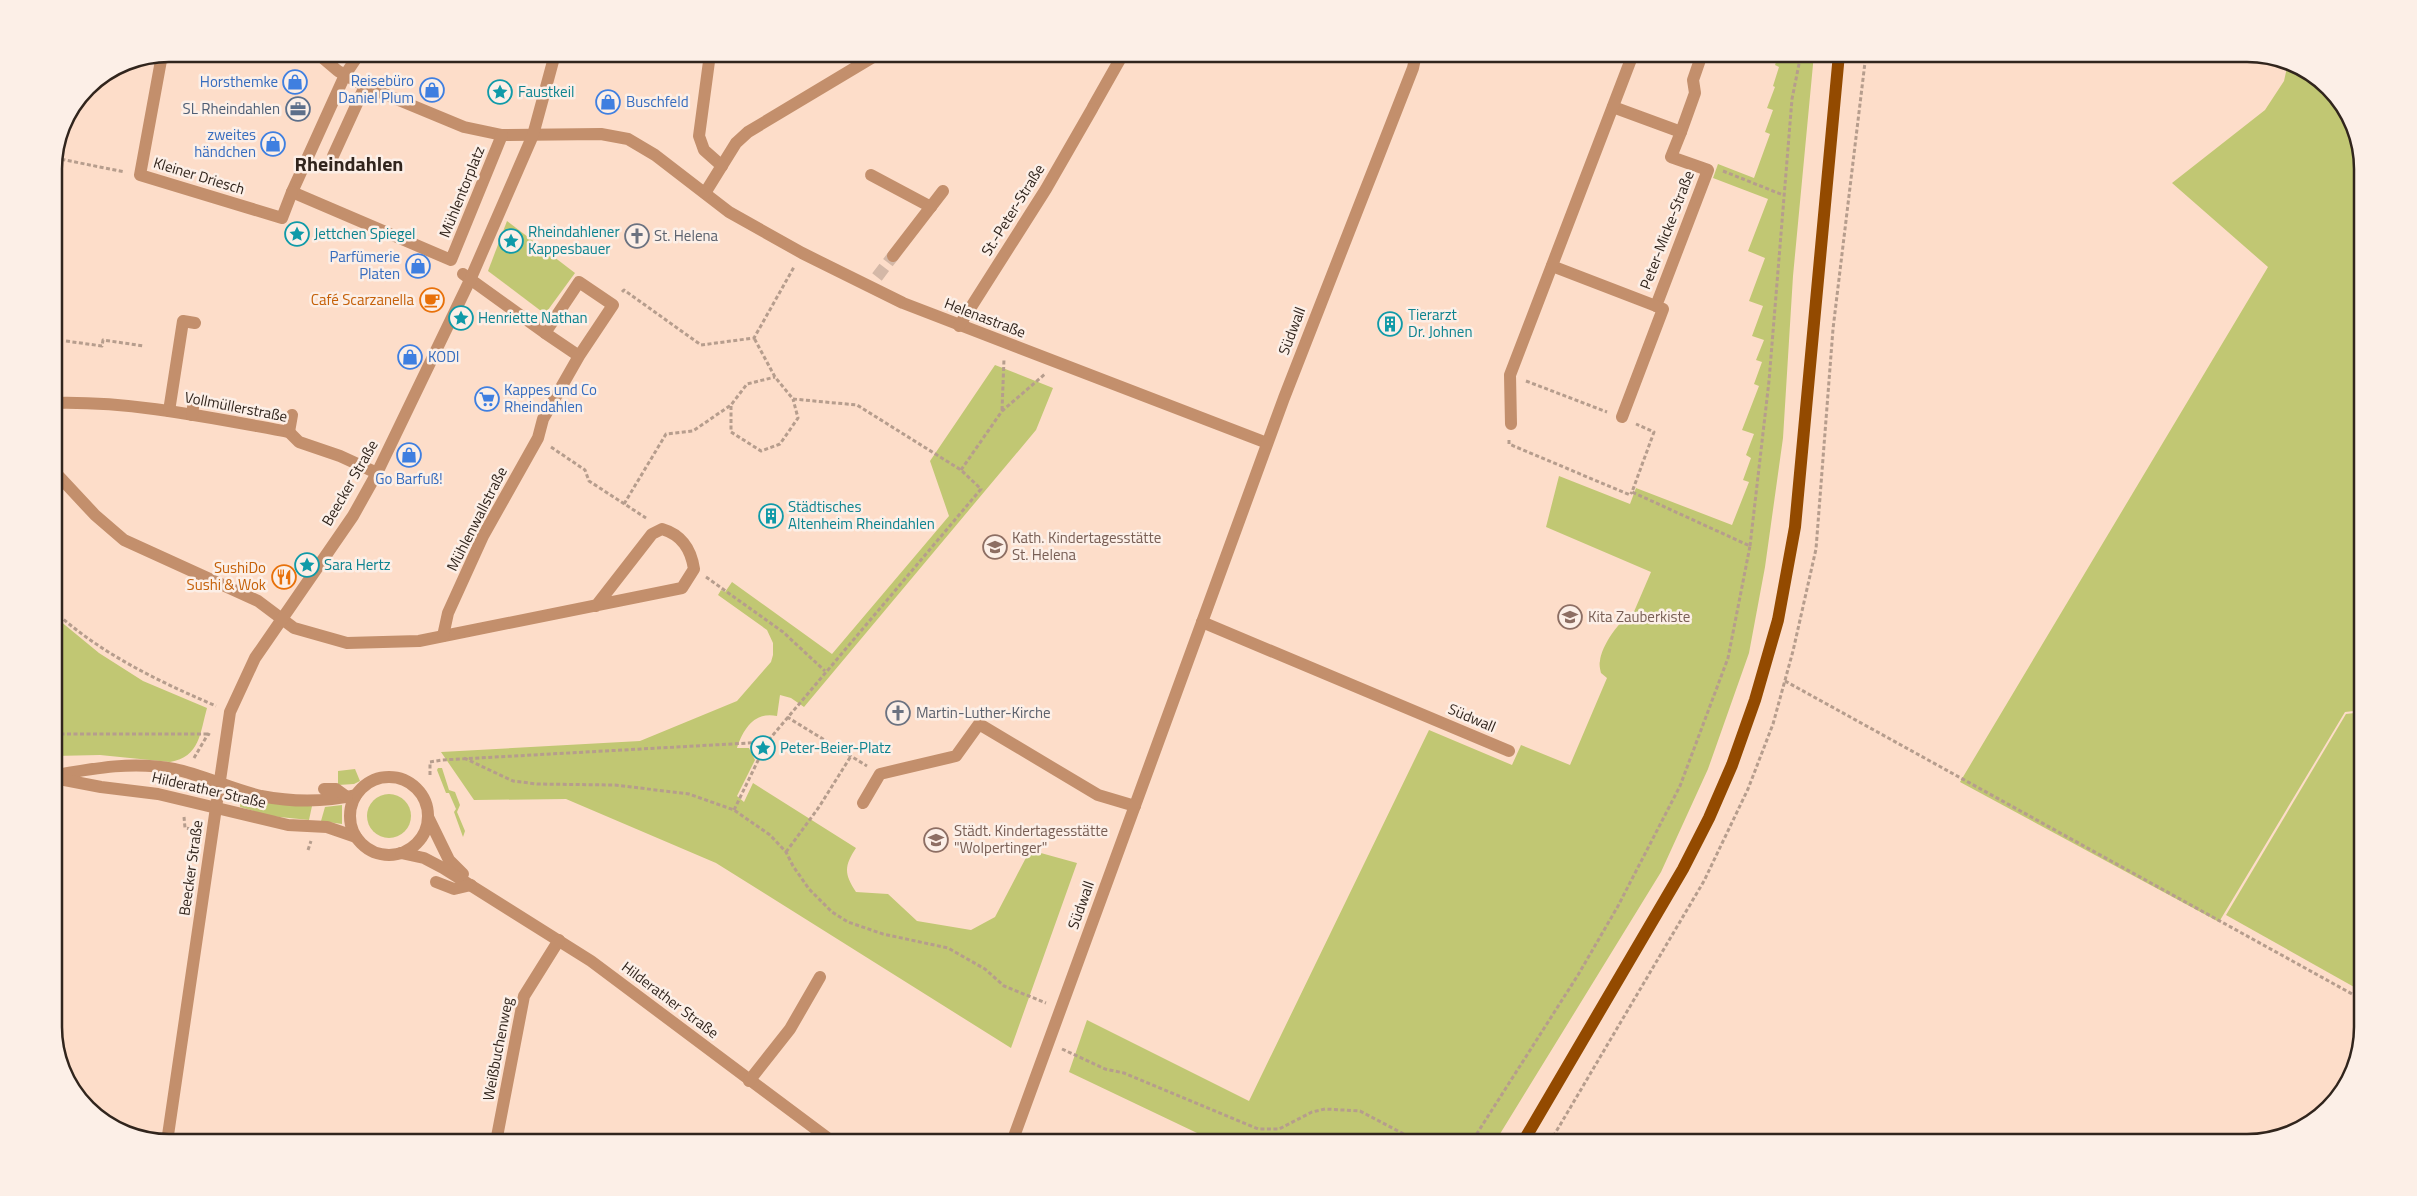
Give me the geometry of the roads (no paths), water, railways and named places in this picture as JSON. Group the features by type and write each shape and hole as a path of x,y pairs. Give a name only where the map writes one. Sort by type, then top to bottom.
{"main road":[{"path":"1528,1133 1683,869 1709,818 1732,765 1755,700 1778,620 1795,527 1838,63"}],"street":[{"name":"Kleiner Driesch","path":"160,63 140,175 282,218 292,192"},
{"name":"Helenastraße","path":"330,63 345,75 365,86 464,127 502,135 601,134 628,139 655,155 729,212 802,253 873,282 959,326 1267,443"},
{"path":"292,192 345,75 353,63"},
{"name":"Beecker Straße","path":"168,1133 230,712 255,658 280,619 353,516 377,473 533,135 553,63"},
{"path":"709,63 699,136 704,150 722,166"},
{"path":"705,193 736,143 748,132 863,63"},
{"name":"St.-Peter-Straße","path":"959,326 1046,189 1118,63"},
{"name":"Südwall","path":"1015,1133 1267,443 1415,63"},
{"path":"1511,424 1510,375 1630,63"},
{"name":"Peter-Micke-Straße","path":"1656,306 1708,170 1671,157 1695,93 1693,80 1699,63"},
{"path":"333,156 365,86"},
{"path":"1613,106 1681,132"},
{"name":"Mühlentorplatz","path":"292,192 451,260 502,135"},
{"path":"871,176 931,207"},
{"path":"893,256 943,191"},
{"name":"Peter-Micke-Straße","path":"1552,266 1663,309 1622,417"},
{"path":"466,277 579,356"},
{"name":"Mühlenwallstraße","path":"443,636 448,613 483,536 538,438 543,419 579,356 613,305 580,282 545,333"},
{"name":"Vollmüllerstraße","path":"169,411 189,322"},
{"path":"192,415 194,400"},
{"name":"Vollmüllerstraße","path":"63,403 99,404 169,411 289,432 298,442 340,456 377,473"},
{"path":"289,432 292,415"},
{"path":"63,481 95,515 124,540 258,601 294,628 347,643 419,641 596,606 682,588 694,569 690,550 682,540 670,531 662,529 645,540 596,606"},
{"name":"Südwall","path":"1202,622 1509,752"},
{"path":"863,802 880,774 956,756 980,724 1098,795 1135,806"},
{"name":"Hilderather Straße","path":"63,775 106,766 145,766 174,769 262,796 326,801 351,796"},
{"path":"390,777 402,779 421,793 428,817 424,832 414,845 401,853 388,854 376,852 364,846 356,837 350,823 351,796 376,778 390,777"},
{"name":"Hilderather Straße","path":"63,779 101,787 158,794 288,825 335,829 356,837"},
{"path":"324,789 336,789 351,796"},
{"name":"Hilderather Straße","path":"428,817 449,860 476,888"},
{"name":"Hilderather Straße","path":"401,853 424,858 476,888 591,961 820,1133"},
{"path":"436,882 454,888 476,888"},
{"name":"Weißbuchenweg","path":"498,1133 524,996 559,940"},
{"path":"750,1081 790,1029 820,977"}],"tunnel":[{"path":"877,277 893,256"}],"place":[{"name":"Horsthemke","path":"295,82"},
{"name":"Reisebüro Daniel Plum","path":"432,90"},
{"name":"Faustkeil","path":"500,92"},
{"name":"Buschfeld","path":"608,102"},
{"name":"SL Rheindahlen","path":"298,109"},
{"name":"zweites händchen","path":"273,144"},
{"name":"Jettchen Spiegel","path":"297,234"},
{"name":"St. Helena","path":"637,236"},
{"name":"Rheindahlener Kappesbauer","path":"511,241"},
{"name":"Parfümerie Platen","path":"418,266"},
{"name":"Café Scarzanella","path":"432,300"},
{"name":"Henriette Nathan","path":"461,318"},
{"name":"Tierarzt Dr. Johnen","path":"1390,324"},
{"name":"KODI","path":"410,357"},
{"name":"Kappes und Co Rheindahlen","path":"487,399"},
{"name":"Go Barfuß!","path":"409,455"},
{"name":"Städtisches Altenheim Rheindahlen","path":"771,516"},
{"name":"Kath. Kindertagesstätte St. Helena","path":"995,547"},
{"name":"Sara Hertz","path":"307,565"},
{"name":"SushiDo Sushi & Wok","path":"284,577"},
{"name":"Kita Zauberkiste","path":"1570,617"},
{"name":"Martin-Luther-Kirche","path":"898,713"},
{"name":"Peter-Beier-Platz","path":"763,748"},
{"name":"Städt. Kindertagesstätte \"Wolpertinger\"","path":"936,840"}],"district":[{"name":"Rheindahlen","path":"349,164"}]}
